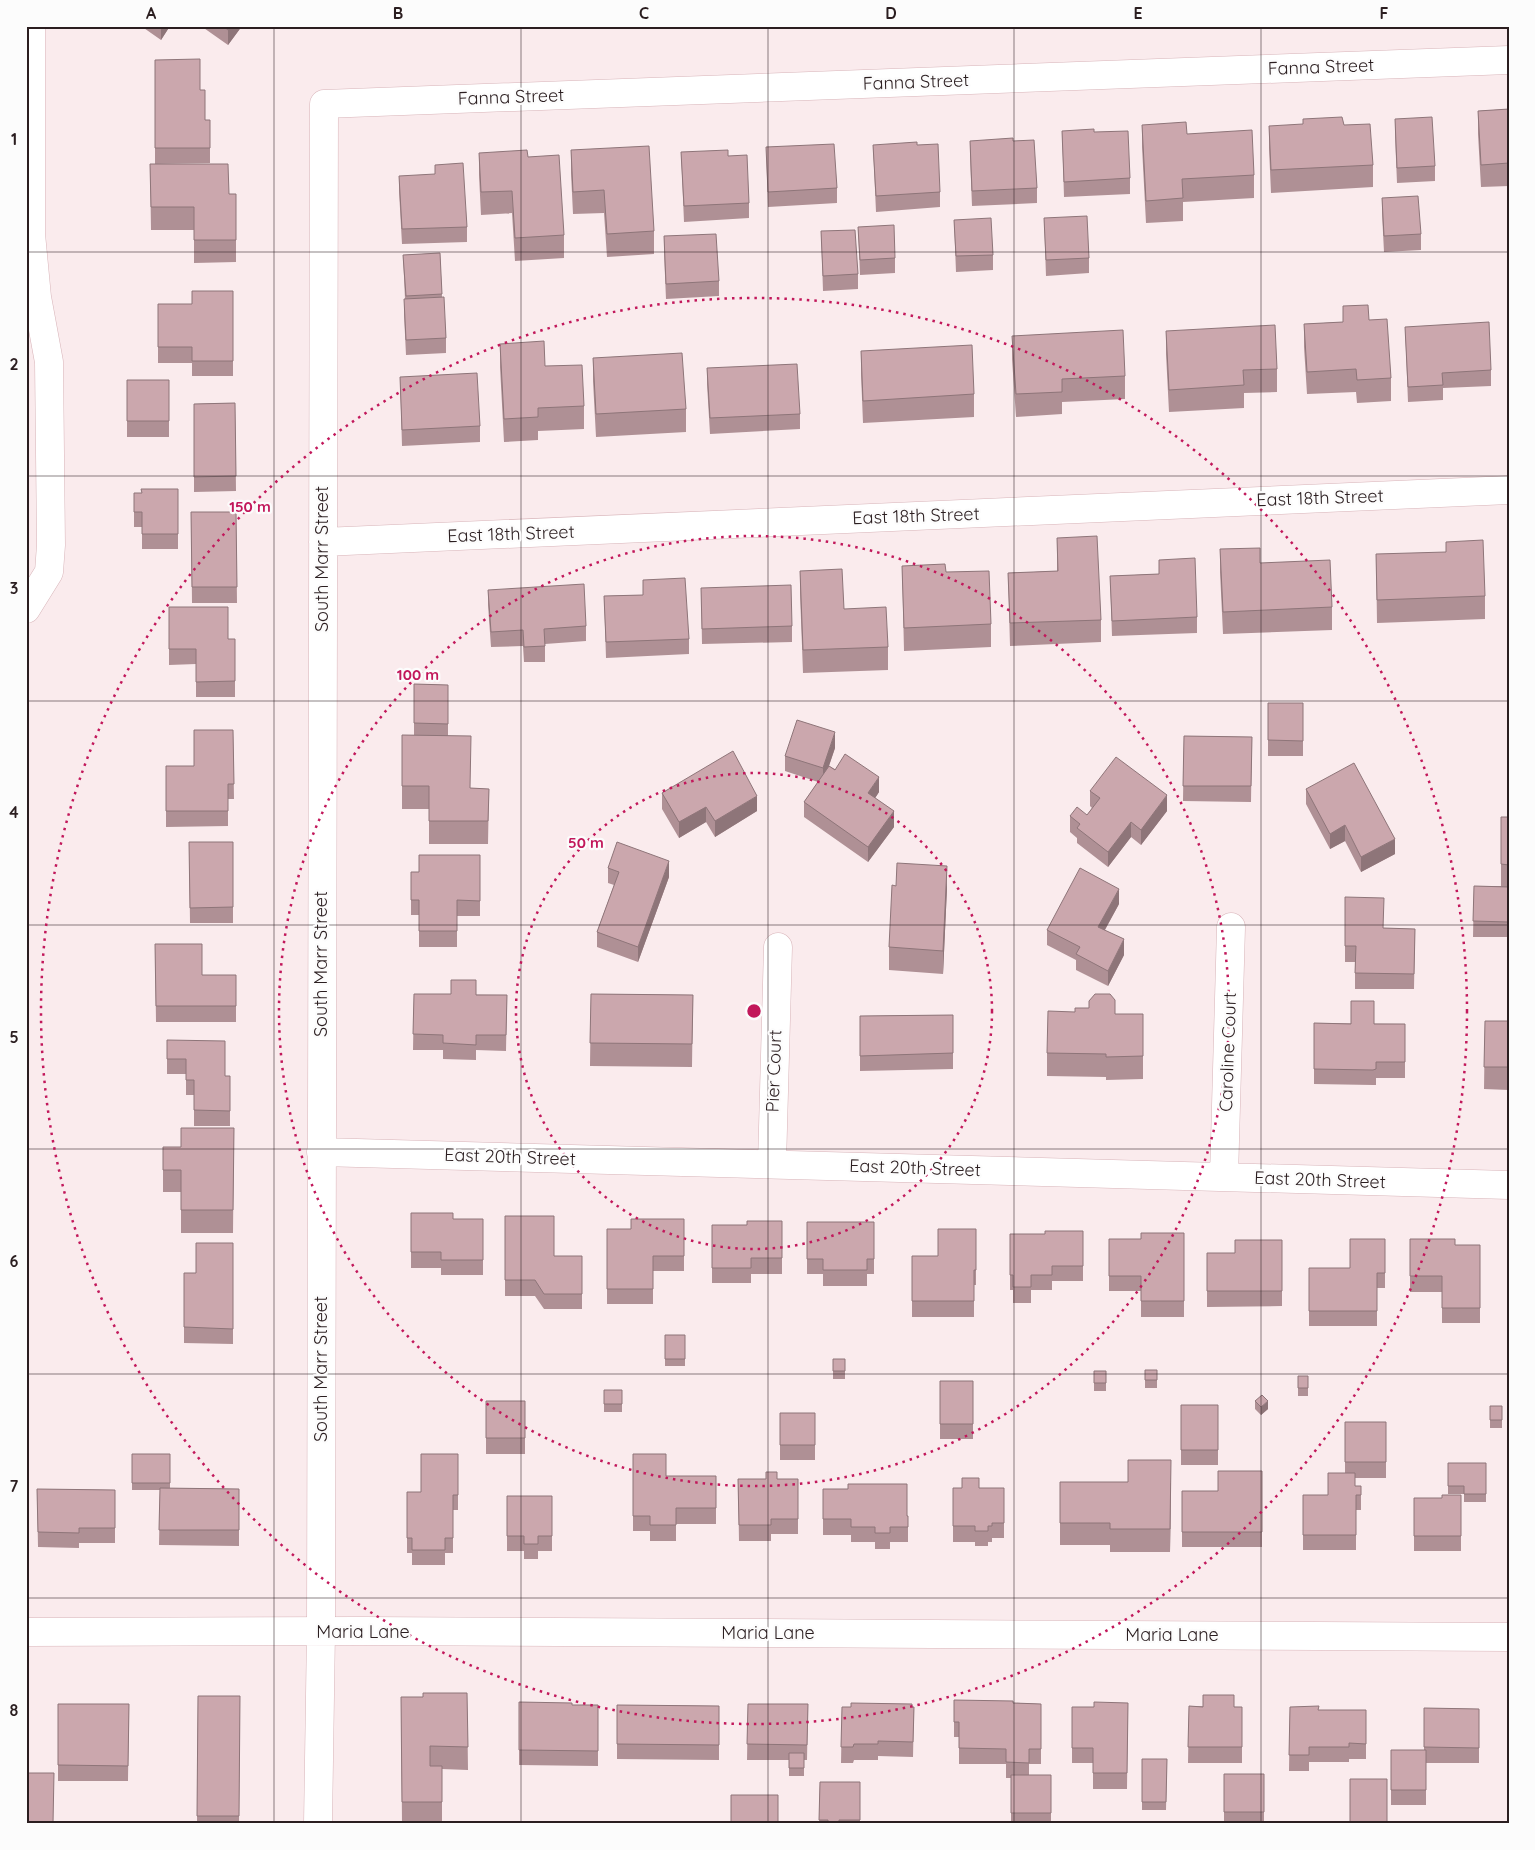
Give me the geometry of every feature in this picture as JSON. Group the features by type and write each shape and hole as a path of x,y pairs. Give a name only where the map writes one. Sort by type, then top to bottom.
{"street":[{"path":"26,609 49,572 51,545 38,364 37,297 31,234 31,26"},
{"name":"Fanna Street","path":"324,104 1509,60"},
{"name":"South Marr Street","path":"318,1824 321,1631 324,104"},
{"name":"East 18th Street","path":"322,542 1509,490"},
{"name":"Caroline Court","path":"1224,1177 1231,927"},
{"name":"Pier Court","path":"772,1164 778,947"},
{"name":"East 20th Street","path":"321,1152 1509,1185"},
{"name":"Maria Lane","path":"26,1632 321,1631 1509,1637"}],"building":[{"path":"223,26 231,26 228,30"},
{"path":"200,59 200,90 205,90 205,120 210,120 210,148 155,148 155,60"},
{"path":"1509,109 1509,163 1481,165 1478,111"},
{"path":"1342,117 1344,125 1370,124 1373,165 1271,170 1269,126 1303,124 1303,119"},
{"path":"1432,117 1435,166 1397,168 1395,119"},
{"path":"1186,122 1187,134 1252,130 1254,175 1182,179 1183,198 1146,201 1142,125"},
{"path":"1094,129 1094,132 1128,131 1130,178 1064,182 1062,131"},
{"path":"1013,138 1013,141 1034,140 1037,188 972,191 970,141"},
{"path":"917,142 917,145 938,144 940,192 876,196 873,145"},
{"path":"834,144 837,188 768,192 766,147"},
{"path":"649,146 654,231 607,234 604,190 573,192 571,150"},
{"path":"527,150 528,157 559,155 564,235 515,238 512,191 481,192 479,153"},
{"path":"728,150 728,156 747,155 749,203 684,206 681,152"},
{"path":"463,163 467,227 402,229 399,176 435,174 435,165"},
{"path":"150,164 228,164 229,194 236,194 236,240 194,240 194,207 151,207"},
{"path":"1418,196 1421,234 1384,236 1382,198"},
{"path":"1087,216 1089,258 1046,260 1044,218"},
{"path":"991,218 993,255 956,256 954,220"},
{"path":"894,225 895,258 860,260 858,227"},
{"path":"855,230 858,274 823,276 821,231"},
{"path":"716,234 719,281 666,284 664,236"},
{"path":"440,253 442,294 406,296 403,255"},
{"path":"192,291 233,291 233,361 192,361 192,347 158,347 158,304 192,304"},
{"path":"444,297 446,338 406,340 404,299"},
{"path":"1368,305 1369,320 1387,319 1391,378 1357,380 1356,369 1307,372 1304,324 1343,322 1343,306"},
{"path":"1489,322 1491,370 1442,373 1443,385 1408,387 1405,327"},
{"path":"1275,325 1277,369 1243,370 1244,385 1169,390 1166,331"},
{"path":"1123,330 1125,376 1062,379 1062,392 1016,394 1012,336"},
{"path":"544,341 545,366 582,365 584,406 538,408 538,417 504,419 500,344"},
{"path":"972,345 974,394 863,401 861,351"},
{"path":"682,353 686,409 596,414 593,358"},
{"path":"797,364 800,414 710,418 707,368"},
{"path":"477,373 480,426 402,430 400,377"},
{"path":"127,380 169,380 169,421 127,421"},
{"path":"235,403 236,476 194,477 194,404"},
{"path":"141,489 178,489 178,534 142,534 142,512 134,512 134,493 142,493"},
{"path":"191,512 236,512 237,587 192,587"},
{"path":"1097,536 1101,620 1010,623 1008,573 1058,571 1057,538"},
{"path":"1483,540 1485,596 1377,600 1376,554 1446,552 1446,542"},
{"path":"1260,548 1260,563 1330,560 1332,607 1223,612 1220,549"},
{"path":"1195,558 1197,617 1112,621 1110,576 1159,574 1159,560"},
{"path":"945,564 946,572 989,571 991,624 904,628 902,566"},
{"path":"842,569 844,609 886,607 888,647 803,650 800,571"},
{"path":"685,578 689,639 606,642 604,596 643,595 643,580"},
{"path":"584,584 586,626 544,629 545,646 524,647 523,630 491,632 488,590"},
{"path":"791,585 792,626 702,629 701,588"},
{"path":"169,607 228,607 228,639 235,639 235,681 196,682 196,649 169,649"},
{"path":"414,684 448,685 448,724 414,723"},
{"path":"1268,703 1303,703 1303,741 1268,740"},
{"path":"797,720 835,732 823,768 785,756"},
{"path":"194,730 233,730 234,784 228,784 228,811 166,811 166,766 194,766"},
{"path":"402,735 471,736 470,788 489,789 488,821 429,821 429,786 402,786"},
{"path":"1184,736 1252,737 1251,786 1183,786"},
{"path":"733,751 757,796 715,821 706,807 679,822 662,793"},
{"path":"845,754 879,777 868,793 894,811 868,847 804,802 829,766 835,770"},
{"path":"1116,757 1167,795 1141,830 1131,822 1108,852 1077,828 1080,824 1070,816 1077,807 1087,815 1100,798 1090,791"},
{"path":"1354,763 1395,839 1361,857 1345,825 1330,834 1306,789"},
{"path":"1501,817 1509,817 1509,865 1501,864"},
{"path":"189,842 233,842 233,907 190,908"},
{"path":"617,842 669,861 638,947 597,932 619,872 608,868"},
{"path":"419,855 480,855 480,901 457,900 457,931 419,931 419,900 411,900 411,872 419,872"},
{"path":"897,863 947,866 943,951 889,947 892,885 896,886"},
{"path":"1080,868 1119,889 1098,927 1124,939 1108,971 1076,954 1080,947 1047,930"},
{"path":"1474,886 1509,887 1509,922 1473,921"},
{"path":"1345,897 1384,898 1383,928 1415,929 1414,974 1355,973 1356,946 1345,946"},
{"path":"155,944 202,944 202,975 236,975 236,1006 156,1006"},
{"path":"451,980 476,980 476,995 507,995 506,1035 476,1035 476,1045 443,1043 443,1035 413,1034 414,994 451,994"},
{"path":"591,994 693,995 692,1044 590,1043"},
{"path":"1095,994 1110,994 1115,1000 1115,1014 1143,1014 1143,1056 1106,1057 1106,1054 1047,1053 1048,1011 1075,1012 1075,1008 1089,1008 1089,1001"},
{"path":"1351,1001 1374,1001 1374,1024 1405,1024 1405,1062 1376,1062 1376,1069 1373,1070 1314,1069 1314,1023 1351,1024"},
{"path":"953,1015 953,1053 860,1056 860,1016"},
{"path":"1485,1021 1509,1021 1509,1067 1484,1067"},
{"path":"167,1040 225,1041 225,1076 230,1076 230,1111 194,1110 194,1080 186,1080 186,1059 167,1059"},
{"path":"181,1128 234,1128 233,1210 181,1210 181,1170 163,1170 163,1147 181,1147"},
{"path":"411,1213 453,1213 453,1219 483,1219 483,1260 441,1260 441,1252 411,1252"},
{"path":"505,1216 554,1216 554,1256 582,1256 582,1294 544,1294 535,1280 505,1280"},
{"path":"631,1219 684,1219 684,1256 653,1256 653,1289 607,1289 607,1229 631,1229"},
{"path":"747,1221 782,1221 782,1258 751,1258 751,1268 712,1268 712,1225 747,1225"},
{"path":"807,1222 874,1222 874,1259 867,1259 867,1270 823,1270 823,1259 807,1259"},
{"path":"938,1229 976,1229 974,1301 912,1301 912,1256 938,1256"},
{"path":"1045,1231 1083,1231 1083,1266 1052,1266 1052,1275 1031,1275 1031,1287 1013,1287 1013,1275 1010,1275 1010,1234 1045,1234"},
{"path":"1141,1233 1184,1233 1184,1301 1141,1301 1141,1276 1109,1276 1109,1239 1141,1239"},
{"path":"1350,1239 1385,1239 1385,1273 1377,1273 1377,1311 1309,1311 1309,1268 1350,1268"},
{"path":"1410,1239 1455,1239 1455,1245 1480,1245 1480,1308 1442,1308 1442,1276 1410,1276"},
{"path":"1235,1240 1282,1240 1282,1291 1207,1291 1207,1253 1235,1253"},
{"path":"196,1243 233,1243 233,1329 184,1327 184,1273 196,1273"},
{"path":"665,1335 685,1335 685,1359 665,1359"},
{"path":"833,1359 845,1359 845,1371 833,1371"},
{"path":"1145,1370 1157,1370 1157,1380 1145,1380"},
{"path":"1094,1371 1106,1371 1106,1383 1094,1383"},
{"path":"1298,1376 1308,1376 1308,1388 1298,1388"},
{"path":"940,1381 973,1381 973,1424 940,1424"},
{"path":"604,1390 622,1390 622,1404 604,1404"},
{"path":"1262,1395 1268,1401 1261,1407 1255,1401"},
{"path":"486,1401 525,1401 525,1438 486,1438"},
{"path":"1181,1405 1218,1405 1218,1450 1181,1450"},
{"path":"1490,1406 1502,1406 1502,1420 1490,1420"},
{"path":"780,1413 815,1413 815,1445 780,1445"},
{"path":"1345,1422 1386,1422 1386,1462 1345,1462"},
{"path":"132,1454 170,1454 170,1483 132,1483"},
{"path":"421,1454 458,1454 458,1495 453,1495 453,1538 445,1538 445,1550 412,1550 412,1538 407,1538 407,1492 421,1492"},
{"path":"633,1454 666,1454 666,1476 716,1476 716,1508 676,1508 676,1525 650,1525 650,1516 633,1516"},
{"path":"1128,1460 1171,1460 1170,1529 1110,1529 1110,1523 1060,1523 1060,1482 1128,1482"},
{"path":"1448,1463 1486,1463 1486,1494 1464,1494 1464,1486 1448,1486"},
{"path":"1218,1471 1262,1471 1262,1532 1182,1532 1182,1491 1218,1491"},
{"path":"766,1472 777,1472 777,1479 798,1479 798,1519 771,1519 771,1525 739,1525 738,1479 766,1479"},
{"path":"1328,1473 1355,1473 1355,1486 1361,1486 1361,1495 1356,1495 1356,1535 1303,1535 1303,1495 1328,1495"},
{"path":"962,1478 979,1478 979,1488 1004,1488 1004,1523 992,1523 992,1526 988,1526 988,1531 975,1531 975,1526 953,1526 953,1488 962,1488"},
{"path":"848,1484 907,1484 908,1527 890,1527 890,1533 875,1533 875,1527 851,1527 851,1519 823,1519 823,1489 848,1489"},
{"path":"160,1488 239,1489 239,1530 159,1530"},
{"path":"37,1489 115,1490 115,1528 79,1528 79,1533 38,1532"},
{"path":"1442,1495 1461,1495 1461,1536 1414,1536 1414,1498 1442,1498"},
{"path":"507,1496 552,1496 552,1536 538,1536 538,1544 524,1544 524,1536 507,1536"},
{"path":"423,1693 467,1693 468,1747 430,1746 430,1766 442,1766 442,1802 402,1802 401,1697 423,1697"},
{"path":"1203,1695 1234,1695 1234,1707 1242,1707 1242,1747 1188,1747 1189,1706 1203,1707"},
{"path":"198,1696 240,1696 239,1816 197,1816"},
{"path":"954,1700 1013,1701 1013,1703 1041,1704 1041,1749 1029,1749 1029,1763 1006,1762 1006,1749 959,1748 959,1722 954,1722"},
{"path":"519,1702 598,1705 598,1751 519,1750"},
{"path":"1094,1702 1128,1703 1127,1773 1093,1773 1093,1748 1072,1748 1072,1707 1094,1707"},
{"path":"851,1703 912,1704 912,1707 914,1707 913,1742 878,1741 878,1744 854,1744 853,1747 841,1747 842,1707 851,1707"},
{"path":"58,1704 129,1704 128,1766 58,1765"},
{"path":"748,1704 808,1704 807,1745 747,1744"},
{"path":"617,1705 719,1706 719,1745 617,1744"},
{"path":"1319,1706 1318,1710 1366,1710 1366,1744 1349,1743 1349,1747 1309,1747 1309,1755 1289,1755 1290,1707"},
{"path":"1424,1708 1479,1709 1479,1748 1424,1747"},
{"path":"1391,1750 1426,1750 1426,1790 1391,1790"},
{"path":"789,1753 804,1753 804,1768 789,1768"},
{"path":"1142,1759 1167,1759 1166,1802 1142,1802"},
{"path":"26,1773 54,1773 53,1824 26,1824"},
{"path":"1224,1774 1264,1774 1264,1812 1224,1812"},
{"path":"1011,1775 1051,1775 1051,1813 1011,1813"},
{"path":"1350,1779 1387,1779 1387,1824 1350,1824"},
{"path":"820,1782 860,1782 860,1820 839,1820 839,1824 828,1824 828,1820 819,1820"},
{"path":"731,1795 778,1795 778,1824 731,1824"},
{"path":"705,1822 726,1822 726,1824 705,1824"}]}
